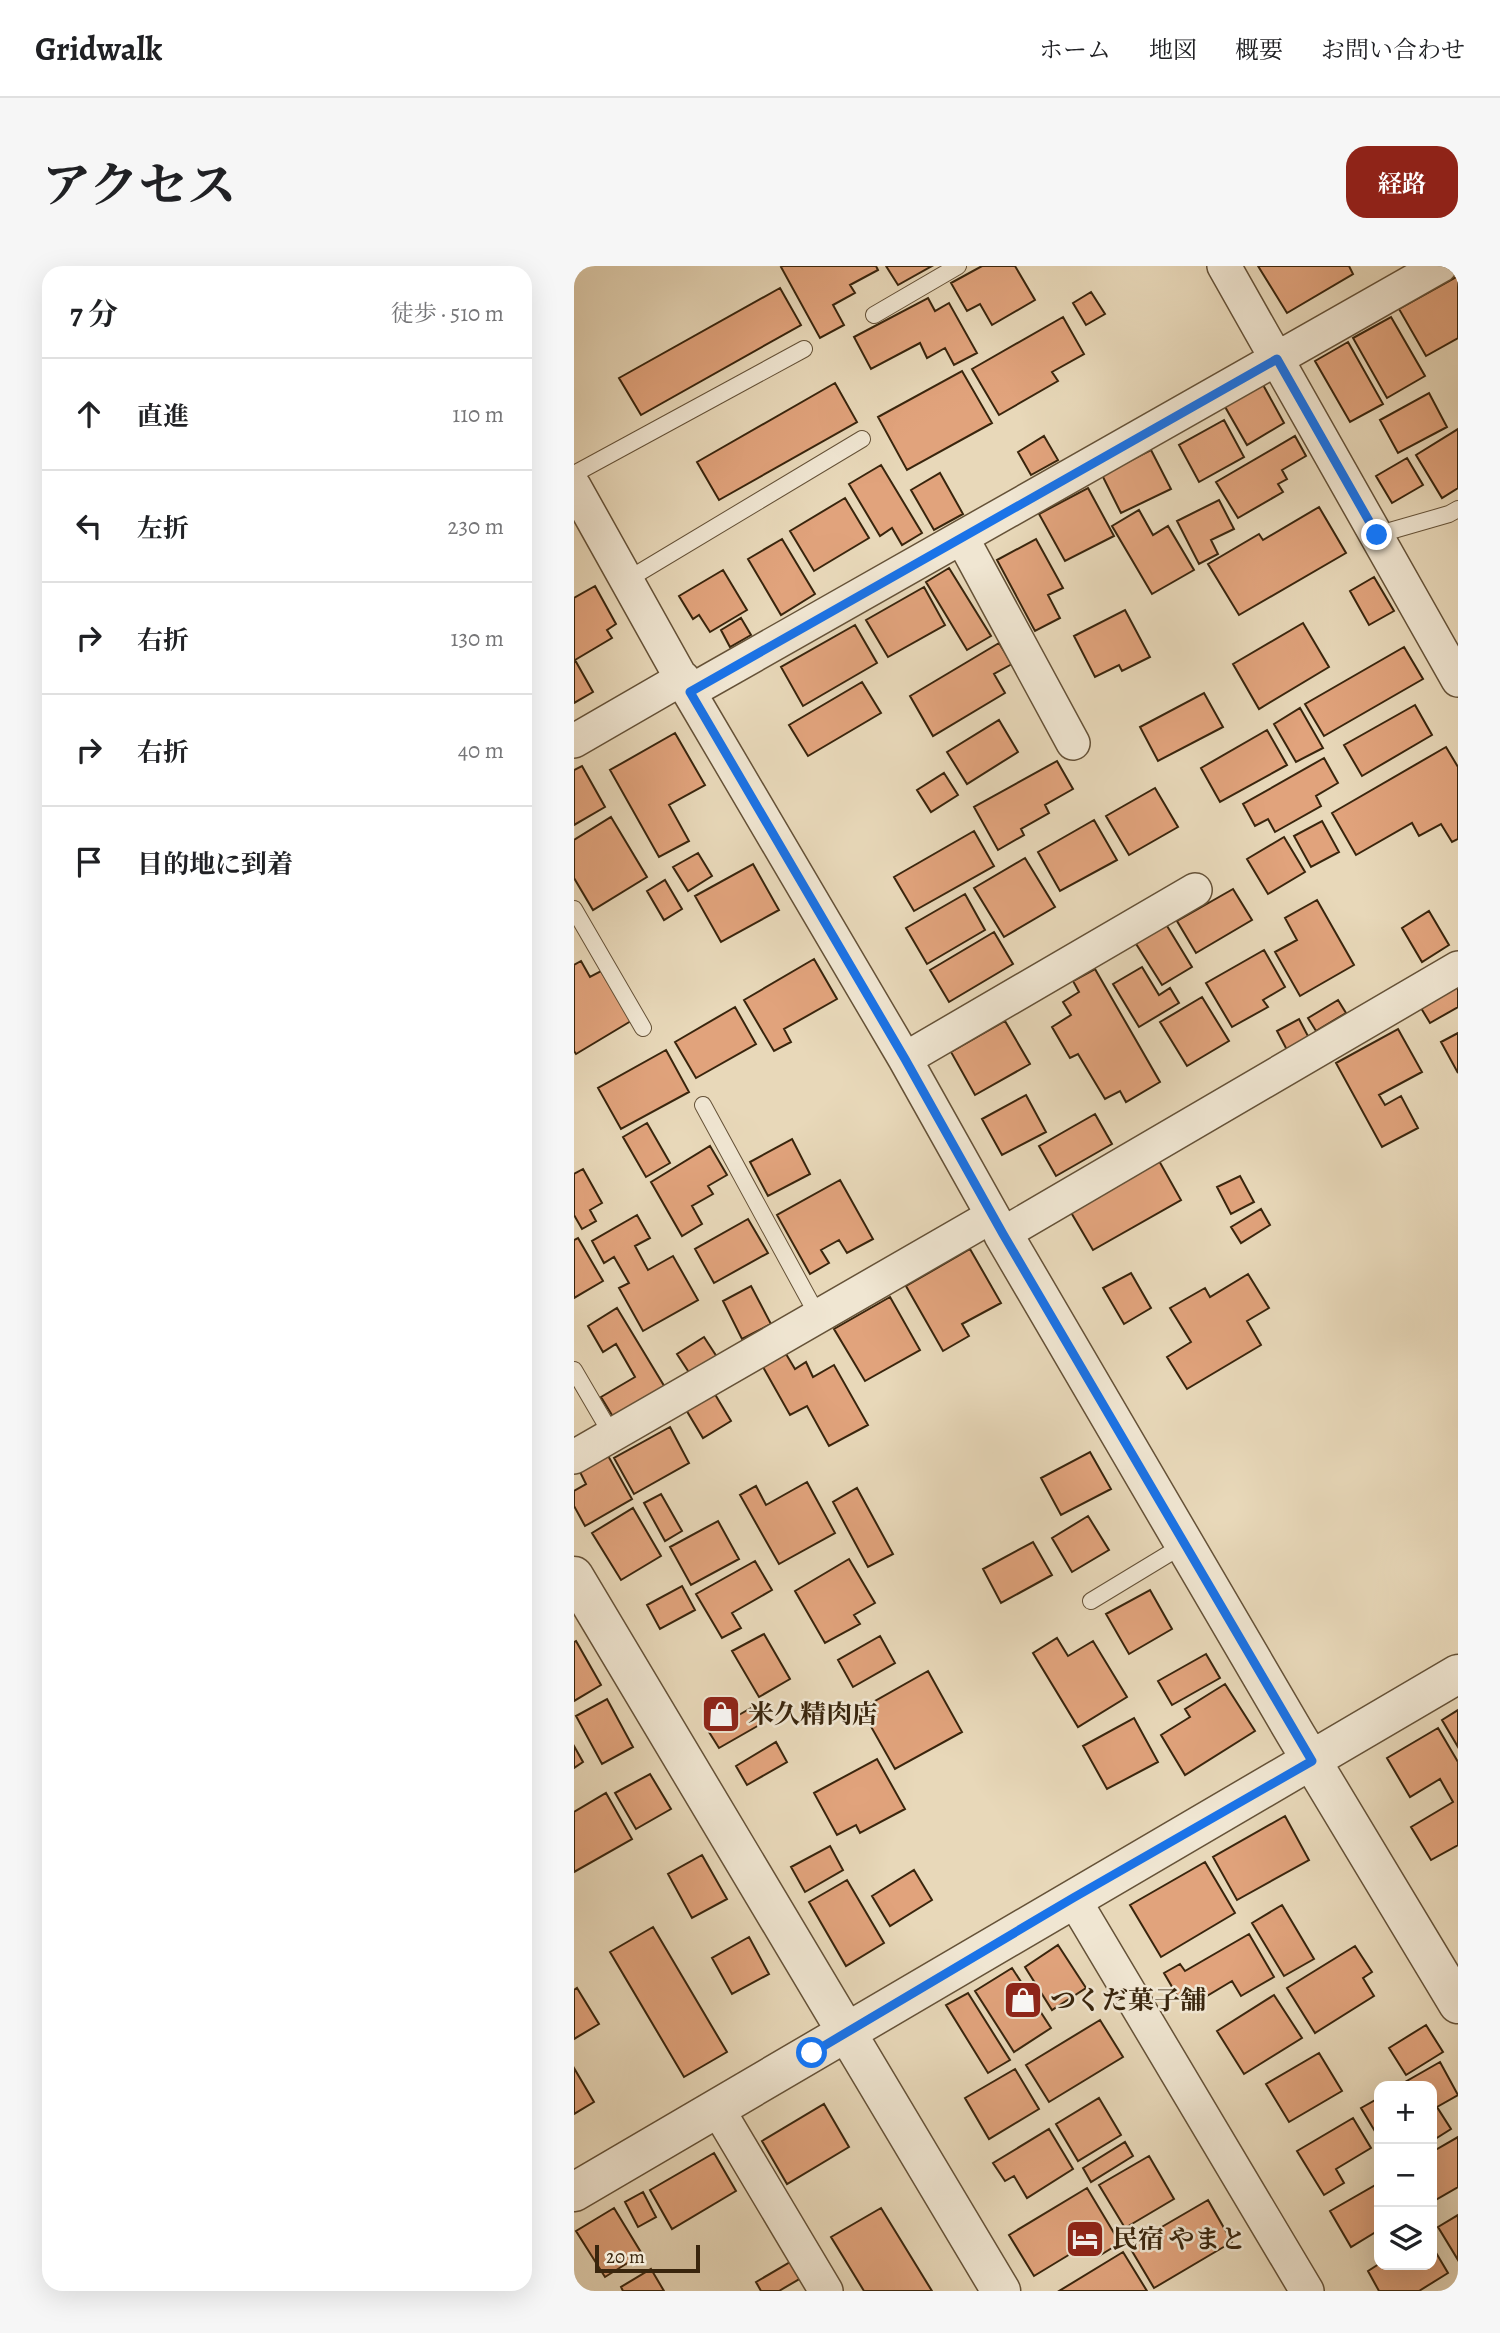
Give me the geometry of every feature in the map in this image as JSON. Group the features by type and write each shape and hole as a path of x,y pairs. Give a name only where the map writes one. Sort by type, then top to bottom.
{"street":[{"path":"1224,266 1458,680"},
{"path":"574,741 686,685 962,538 1440,266"},
{"path":"574,486 998,1225 1312,1761 1458,2004"},
{"path":"962,538 1073,743"},
{"path":"905,1059 1195,890"},
{"path":"574,1457 818,1316 998,1225 1458,968"},
{"path":"574,1576 1001,2291"},
{"path":"574,2192 1458,1674"},
{"path":"1073,1898 1307,2291"},
{"path":"717,2108 826,2291"}],"lane":[{"path":"874,315 958,266"},
{"path":"574,474 804,349"},
{"path":"627,580 862,439"},
{"path":"1377,535 1450,514 1458,509"},
{"path":"574,909 643,1028"},
{"path":"703,1105 818,1316"},
{"path":"574,1370 612,1435"},
{"path":"1091,1601 1185,1545"}],"building":[{"path":"876,266 878,270 850,285 855,293 833,305 844,325 820,338 781,267"},
{"path":"886,266 932,266 898,285"},
{"path":"982,266 1015,266 1035,300 992,325 980,304 967,311 951,283"},
{"path":"1258,266 1349,266 1353,274 1287,313"},
{"path":"1458,276 1458,338 1426,356 1399,309"},
{"path":"780,288 801,325 641,415 619,378"},
{"path":"1091,292 1105,314 1086,325 1073,303"},
{"path":"928,298 935,311 949,303 977,353 954,365 945,348 927,358 920,343 871,369 854,337"},
{"path":"1063,317 1084,354 1052,372 1058,381 999,415 972,369"},
{"path":"1391,317 1425,376 1387,398 1353,338"},
{"path":"1348,342 1383,404 1350,422 1315,361"},
{"path":"962,371 992,423 907,470 878,417"},
{"path":"835,383 857,422 719,500 697,462"},
{"path":"1262,383 1284,423 1247,445 1224,405"},
{"path":"1429,393 1447,427 1398,453 1380,420"},
{"path":"1224,420 1244,457 1199,482 1179,445"},
{"path":"1458,429 1458,488 1442,498 1416,455"},
{"path":"1044,436 1058,460 1031,475 1018,452"},
{"path":"1295,436 1306,456 1282,470 1287,479 1278,484 1283,492 1238,518 1216,482"},
{"path":"1151,450 1171,489 1121,513 1102,475"},
{"path":"1407,458 1423,485 1392,503 1376,476"},
{"path":"881,465 922,533 902,545 892,528 880,536 849,484"},
{"path":"940,473 963,514 934,530 911,490"},
{"path":"1088,488 1114,536 1065,561 1039,514"},
{"path":"845,498 869,538 814,571 790,531"},
{"path":"1219,500 1234,529 1211,540 1218,554 1199,564 1177,521"},
{"path":"1319,507 1346,553 1239,615 1208,564 1259,534 1263,540"},
{"path":"1139,510 1153,535 1168,526 1194,570 1152,594 1112,526"},
{"path":"782,539 815,594 781,615 748,559"},
{"path":"1036,539 1063,588 1048,595 1060,618 1035,631 997,560"},
{"path":"949,568 991,636 967,650 926,582"},
{"path":"723,570 747,610 710,632 699,615 693,619 679,596"},
{"path":"1374,577 1394,611 1369,625 1350,591"},
{"path":"595,586 616,624 607,630 612,638 575,660 593,692 574,703 574,598"},
{"path":"924,587 945,625 888,657 866,620"},
{"path":"1125,610 1150,657 1122,671 1119,665 1095,677 1074,636"},
{"path":"741,618 751,635 730,647 721,630"},
{"path":"1303,623 1329,667 1259,709 1233,664"},
{"path":"855,625 877,663 803,706 781,667"},
{"path":"999,643 1012,664 994,674 1005,693 933,736 910,696"},
{"path":"1404,647 1423,679 1324,736 1305,704"},
{"path":"862,682 881,713 808,756 789,725"},
{"path":"1204,693 1223,727 1158,761 1140,727"},
{"path":"1415,705 1432,735 1362,776 1344,745"},
{"path":"1300,708 1323,748 1296,762 1274,724"},
{"path":"999,720 1018,752 967,784 947,752"},
{"path":"1267,730 1287,765 1220,802 1201,768"},
{"path":"675,733 705,785 669,805 689,841 659,857 610,770"},
{"path":"1446,747 1458,767 1458,839 1452,842 1441,824 1419,836 1412,823 1356,855 1332,813"},
{"path":"1324,758 1338,783 1316,796 1321,806 1275,832 1268,819 1255,826 1243,804"},
{"path":"1057,761 1073,789 1045,805 1049,813 1021,829 1024,835 998,850 974,807"},
{"path":"582,766 605,807 574,825 574,770"},
{"path":"944,773 958,795 931,812 917,790"},
{"path":"1155,788 1178,827 1129,855 1106,816"},
{"path":"611,817 647,877 593,910 574,878 574,840"},
{"path":"1094,820 1117,860 1060,891 1038,852"},
{"path":"1322,821 1339,852 1311,867 1294,836"},
{"path":"974,831 994,866 914,911 894,877"},
{"path":"1284,837 1305,872 1268,894 1247,859"},
{"path":"698,853 712,876 688,891 673,867"},
{"path":"1025,858 1055,907 1004,937 974,888"},
{"path":"753,864 779,910 721,942 695,896"},
{"path":"665,880 682,909 664,920 647,891"},
{"path":"1233,889 1252,920 1196,953 1177,921"},
{"path":"965,894 985,930 927,964 906,928"},
{"path":"1317,900 1354,965 1300,996 1275,952 1297,940 1285,918"},
{"path":"1429,911 1449,945 1422,962 1402,928"},
{"path":"1164,921 1192,967 1162,985 1133,939"},
{"path":"994,932 1013,964 949,1002 930,970"},
{"path":"1264,950 1285,987 1263,1000 1268,1007 1232,1027 1206,983"},
{"path":"814,959 837,999 784,1029 791,1042 774,1051 744,1000"},
{"path":"581,961 590,977 601,971 631,1021 576,1054 574,965"},
{"path":"1142,967 1159,995 1170,988 1179,1003 1139,1027 1113,984"},
{"path":"1095,969 1160,1082 1126,1102 1120,1091 1105,1099 1078,1054 1070,1058 1052,1027 1071,1015 1063,1002 1079,992 1073,981"},
{"path":"1458,980 1458,1007 1430,1023 1418,1003"},
{"path":"1202,997 1229,1041 1187,1066 1160,1022"},
{"path":"1338,1000 1346,1013 1316,1031 1308,1018"},
{"path":"735,1007 756,1044 696,1078 675,1042"},
{"path":"1299,1019 1309,1038 1287,1050 1277,1031"},
{"path":"1005,1021 1030,1064 975,1095 951,1052"},
{"path":"1398,1029 1422,1072 1379,1095 1385,1105 1401,1096 1418,1128 1382,1147 1336,1063"},
{"path":"1458,1033 1458,1073 1441,1042"},
{"path":"666,1050 689,1092 621,1129 598,1088"},
{"path":"1026,1095 1046,1132 1002,1155 982,1119"},
{"path":"1095,1114 1112,1144 1056,1176 1039,1146"},
{"path":"647,1123 670,1163 646,1177 623,1137"},
{"path":"792,1139 810,1174 768,1196 750,1162"},
{"path":"710,1146 727,1175 708,1186 713,1194 692,1206 702,1224 682,1236 651,1182"},
{"path":"1158,1159 1181,1200 1093,1250 1069,1209"},
{"path":"583,1169 602,1203 590,1210 596,1221 582,1229 574,1215 574,1174"},
{"path":"1240,1176 1254,1202 1231,1214 1217,1187"},
{"path":"840,1180 873,1239 847,1253 839,1240 821,1250 829,1263 810,1274 777,1215"},
{"path":"1261,1209 1270,1225 1241,1243 1231,1227"},
{"path":"637,1215 650,1238 635,1246 648,1270 673,1256 698,1300 643,1331 619,1288 629,1283 614,1257 604,1263 592,1241"},
{"path":"748,1219 768,1253 714,1283 695,1249"},
{"path":"578,1238 603,1281 574,1298 574,1240"},
{"path":"970,1249 1001,1303 962,1324 969,1336 943,1351 906,1286"},
{"path":"1131,1273 1151,1308 1124,1324 1103,1288"},
{"path":"1248,1274 1269,1308 1247,1321 1261,1345 1187,1389 1167,1357 1191,1342 1170,1308 1205,1288 1210,1297"},
{"path":"751,1286 771,1324 742,1339 723,1301"},
{"path":"890,1297 920,1350 865,1381 834,1329"},
{"path":"617,1308 666,1389 615,1420 601,1397 635,1377 616,1344 603,1352 588,1326"},
{"path":"704,1337 717,1357 690,1374 677,1354"},
{"path":"786,1354 795,1369 806,1362 813,1377 834,1365 868,1425 829,1446 807,1406 790,1415 763,1367"},
{"path":"713,1391 731,1421 703,1438 685,1408"},
{"path":"670,1427 689,1463 634,1494 614,1458"},
{"path":"606,1452 632,1499 585,1526 574,1506 574,1491 586,1484 578,1468"},
{"path":"1090,1452 1111,1489 1061,1515 1041,1478"},
{"path":"807,1482 835,1533 779,1564 740,1495 756,1486 766,1505"},
{"path":"857,1488 893,1554 868,1567 833,1502"},
{"path":"661,1494 682,1531 665,1541 644,1503"},
{"path":"633,1508 661,1556 621,1580 592,1533"},
{"path":"1088,1516 1109,1550 1072,1572 1052,1538"},
{"path":"718,1521 739,1559 691,1585 670,1547"},
{"path":"1033,1542 1052,1575 1001,1603 983,1569"},
{"path":"849,1559 875,1603 854,1615 860,1624 825,1643 795,1591"},
{"path":"755,1561 772,1590 732,1613 741,1628 722,1638 696,1594"},
{"path":"682,1586 695,1610 660,1629 647,1605"},
{"path":"1150,1590 1172,1629 1129,1654 1106,1614"},
{"path":"764,1634 790,1679 759,1697 732,1651"},
{"path":"880,1636 895,1663 853,1687 838,1660"},
{"path":"1057,1638 1068,1656 1093,1641 1127,1697 1078,1727 1033,1653"},
{"path":"576,1641 601,1685 574,1701 574,1642"},
{"path":"1206,1654 1220,1678 1172,1705 1158,1681"},
{"path":"928,1671 962,1732 895,1769 861,1709"},
{"path":"1225,1684 1255,1731 1185,1775 1161,1735 1190,1717 1185,1709"},
{"path":"607,1699 633,1747 602,1764 576,1716"},
{"path":"751,1708 761,1724 719,1748 709,1732"},
{"path":"1458,1710 1458,1747 1442,1720"},
{"path":"1134,1718 1158,1762 1107,1789 1083,1746"},
{"path":"1438,1728 1458,1762 1458,1845 1431,1860 1411,1827 1453,1802 1440,1779 1410,1797 1387,1758"},
{"path":"776,1742 787,1762 747,1785 736,1766"},
{"path":"574,1746 583,1762 574,1768"},
{"path":"877,1759 905,1809 860,1833 856,1825 837,1835 814,1793"},
{"path":"650,1774 671,1809 636,1829 615,1793"},
{"path":"606,1793 632,1839 574,1872 574,1812"},
{"path":"1285,1816 1309,1860 1237,1900 1213,1857"},
{"path":"830,1846 843,1870 805,1892 791,1867"},
{"path":"702,1855 727,1899 692,1918 668,1874"},
{"path":"1205,1862 1235,1913 1161,1957 1130,1905"},
{"path":"914,1870 932,1900 890,1926 872,1896"},
{"path":"847,1880 884,1943 846,1966 809,1902"},
{"path":"1282,1905 1314,1959 1284,1976 1252,1923"},
{"path":"653,1927 727,2052 684,2077 610,1952"},
{"path":"1249,1934 1274,1977 1241,1996 1232,1981 1185,2009 1164,1973 1180,1964 1185,1971"},
{"path":"749,1937 769,1974 732,1994 712,1958"},
{"path":"1058,1945 1086,1988 1052,2010 1025,1967"},
{"path":"1355,1946 1372,1972 1363,1978 1374,1996 1315,2033 1287,1988"},
{"path":"1012,1968 1051,2028 1014,2052 975,1991"},
{"path":"577,1988 599,2024 574,2039 574,1990"},
{"path":"968,1993 1010,2060 988,2073 946,2005"},
{"path":"1274,1995 1302,2038 1244,2074 1217,2031"},
{"path":"1100,2020 1123,2057 1049,2102 1026,2065"},
{"path":"1426,2025 1443,2052 1406,2075 1389,2048"},
{"path":"1319,2053 1342,2091 1289,2122 1266,2084"},
{"path":"1440,2062 1458,2095 1437,2107 1437,2081 1407,2081"},
{"path":"574,2068 594,2102 574,2114"},
{"path":"1015,2069 1039,2109 989,2139 965,2098"},
{"path":"1099,2098 1121,2135 1078,2161 1056,2124"},
{"path":"1374,2101 1374,2130 1361,2108"},
{"path":"824,2104 849,2147 787,2184 762,2141"},
{"path":"1437,2107 1451,2129 1437,2138"},
{"path":"1353,2118 1371,2148 1336,2169 1344,2183 1324,2195 1297,2151"},
{"path":"1049,2129 1073,2169 1027,2198 1014,2176 1005,2181 993,2163"},
{"path":"1458,2137 1458,2187 1437,2199 1437,2149"},
{"path":"1125,2142 1133,2156 1091,2182 1083,2168"},
{"path":"714,2153 736,2191 672,2229 650,2190"},
{"path":"1149,2156 1174,2199 1125,2228 1099,2185"},
{"path":"1374,2186 1374,2233 1351,2247 1330,2211"},
{"path":"1087,2188 1120,2243 1099,2256 1090,2242 1034,2276 1009,2235"},
{"path":"643,2192 656,2217 638,2227 625,2202"},
{"path":"1208,2200 1232,2242 1154,2288 1129,2246"},
{"path":"614,2208 642,2254 605,2277 576,2231"},
{"path":"881,2208 932,2291 864,2291 831,2237"},
{"path":"1458,2215 1458,2260 1438,2227"},
{"path":"1123,2252 1147,2291 1059,2291"},
{"path":"1437,2254 1448,2273 1419,2291 1379,2291 1368,2271 1374,2267 1374,2270 1437,2270"},
{"path":"792,2261 801,2278 779,2291 761,2291 756,2282"},
{"path":"651,2269 664,2291 623,2291 621,2287"}],"place":[{"name":"米久精肉店","path":"721,1714"},
{"name":"つくだ菓子舗","path":"1023,2000"},
{"name":"民宿 やまと","path":"1085,2239"}],"route":[{"path":"812,2053 1073,1898 1312,1761 690,692 1277,359 1377,535"}]}
